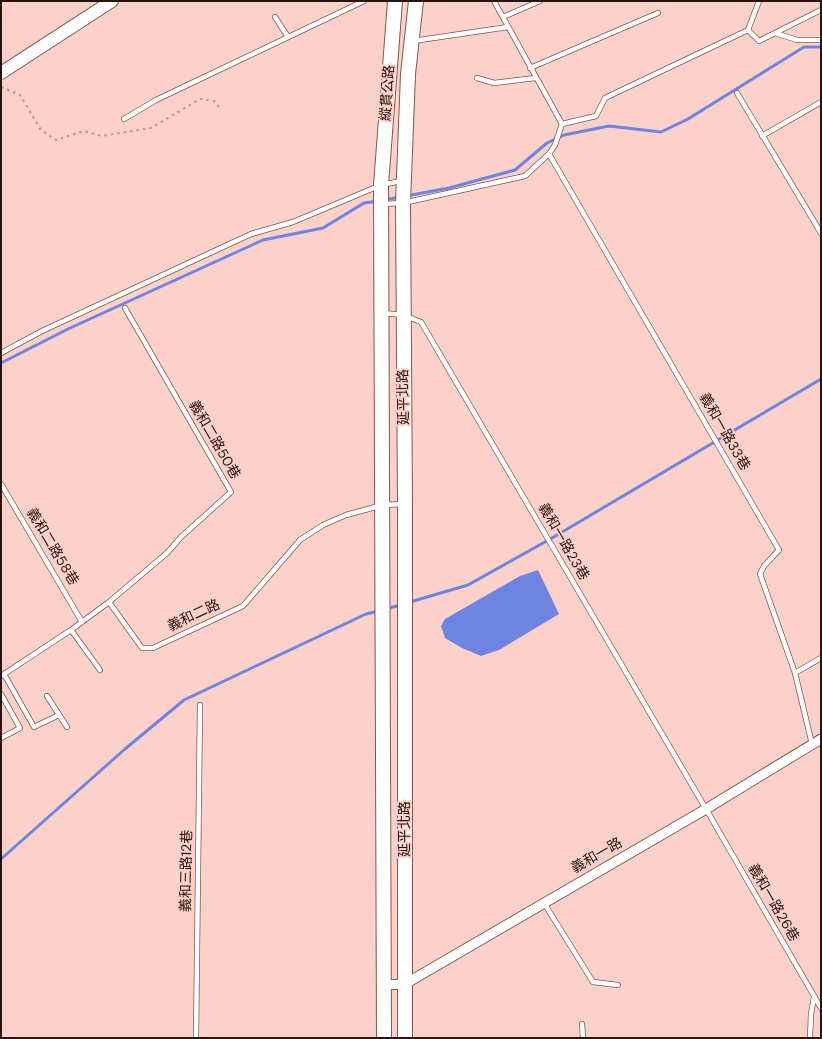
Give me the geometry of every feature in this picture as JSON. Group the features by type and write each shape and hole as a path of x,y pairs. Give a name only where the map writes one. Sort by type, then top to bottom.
{"main road":[{"name":"縱貫公路","path":"381,204 395,1"},
{"name":"縱貫公路","path":"403,203 408,74 416,1"},
{"path":"389,74 408,74"},
{"name":"延平北路","path":"403,203 405,1038"},
{"name":"延平北路","path":"381,204 384,587 384,1038"}],"street":[{"path":"1,73 112,1"},
{"name":"義和一路","path":"384,985 405,984 706,809 821,739"}],"lane":[{"path":"124,118 156,100 364,1"},
{"path":"381,204 403,203 525,176 549,154 555,145 562,124 494,1"},
{"path":"503,17 540,1"},
{"path":"562,124 596,116 605,98 748,30 759,1"},
{"path":"748,30 759,41 821,10"},
{"path":"530,68 658,13"},
{"path":"275,17 288,37"},
{"path":"412,41 508,27"},
{"path":"775,33 797,40 821,40"},
{"path":"477,78 494,83 535,78"},
{"path":"737,94 821,233"},
{"path":"762,136 821,102"},
{"name":"義和一路33巷","path":"549,154 779,550 764,566 760,574 795,674 812,744"},
{"path":"1,353 42,331 251,234 293,222 381,185 403,181"},
{"name":"義和二路50巷","path":"109,602 167,553 181,537 231,492 125,308"},
{"name":"義和一路23巷","path":"382,313 403,315 421,322 706,809"},
{"name":"義和二路58巷","path":"1,484 82,622"},
{"name":"義和二路","path":"109,602 142,648 153,648 244,606 300,540 323,525 346,515 383,506 405,504"},
{"path":"59,715 34,727 2,675 71,630 109,602"},
{"path":"71,630 100,670"},
{"path":"795,674 821,658"},
{"path":"1,694 20,728 1,738"},
{"path":"47,696 66,728"},
{"name":"義和三路12巷","path":"196,1038 200,705"},
{"name":"義和一路26巷","path":"706,809 821,1008"},
{"path":"544,903 593,982 618,984"},
{"path":"810,1038 814,996"},
{"path":"582,1024 583,1038"}],"path":[{"path":"1,87 20,95 41,130 56,140 84,131 102,136 151,128 200,99 214,101 219,107"}],"water":[{"path":"538,570 559,614 499,650 481,656 445,638 441,626 445,619 520,576"}],"waterway":[{"path":"406,196 449,188 515,170 547,143 564,135 609,126 661,132 688,119 804,47 821,47"},
{"path":"384,200 400,197"},
{"path":"1,363 68,329 263,240 323,228 364,203 378,201"},
{"path":"410,602 468,585 552,538 821,379"},
{"path":"385,609 401,605"},
{"path":"1,859 125,749 184,700 366,614 379,611"}]}
